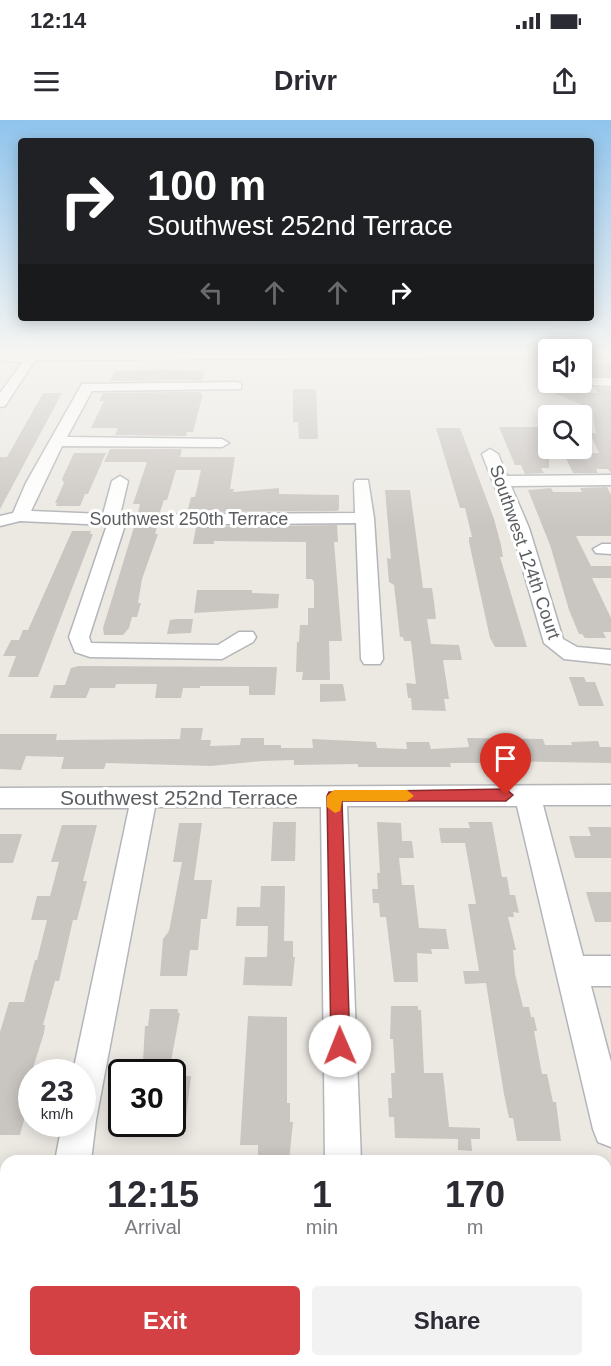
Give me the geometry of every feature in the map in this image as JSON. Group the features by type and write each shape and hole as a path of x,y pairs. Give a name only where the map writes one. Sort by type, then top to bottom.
{"street":[{"path":"8,517 74,410"},
{"path":"57,441 222,443"},
{"name":"Southwest 124th Court","path":"490,454 520,528 554,643 560,649 585,657 611,657"},
{"path":"500,481 611,480"},
{"path":"120,481 111,513 115,520 79,637 82,647 90,650 222,652 246,637"},
{"path":"362,483 372,659"},
{"name":"Southwest 250th Terrace","path":"8,517 115,520 364,518"},
{"path":"527,795 611,1129"},
{"name":"Southwest 252nd Terrace","path":"0,798 611,795"},
{"path":"334,796 343,1155"},
{"path":"92,1059 144,797"},
{"path":"571,971 611,971"},
{"path":"74,1155 78,1137"}],"building":[{"path":"33,410 53,410 0,509 0,457 7,457"},
{"path":"100,410 199,410 193,432 187,432 186,436 115,435 118,428 91,428"},
{"path":"293,410 317,410 318,439 299,439 298,422 293,422"},
{"path":"592,410 611,410 611,473 608,469 596,469 598,473 573,473 566,459 592,459 592,453 599,453 592,433 596,433"},
{"path":"499,427 538,427 538,459 549,459 549,468 541,468 544,473 525,474 521,465 515,465"},
{"path":"436,428 460,428 494,519 503,557 500,557 527,647 495,647 490,638 469,542 469,537 472,537 465,508 460,508"},
{"path":"110,449 182,449 180,457 235,457 230,489 234,489 233,492 279,488 279,494 339,495 339,509 337,511 198,512 198,509 188,509 191,497 195,497 201,470 176,470 167,500 164,500 160,512 138,513 140,504 133,504 147,462 104,462"},
{"path":"74,453 106,453 88,494 85,494 80,506 56,506 57,503 55,503 64,483 62,479"},
{"path":"607,487 611,495 611,536 576,536 591,566 611,566 611,578 592,578 611,618 611,632 603,632 606,638 585,638 579,634 569,610 550,545 528,490 551,488 553,492 582,492 580,488"},
{"path":"385,490 410,490 423,588 432,588 434,602 436,619 427,619 431,644 459,645 462,660 443,660 449,699 444,699 446,711 412,710 411,698 408,698 406,683 416,684 411,641 404,641 403,637 400,637 394,585 389,582 387,558 391,559"},
{"path":"337,525 338,542 334,542 342,641 329,641 330,680 302,680 303,672 296,672 297,642 299,642 300,625 308,625 308,608 314,608 314,582 312,579 306,579 306,542 214,541 214,544 193,544 196,527"},
{"path":"134,527 157,527 155,534 158,534 142,579 138,603 141,603 137,617 132,617 129,628 123,635 104,635 103,628"},
{"path":"72,531 91,531 90,534 93,534 38,677 8,677 16,656 3,656 11,640 19,640 23,630 28,630"},
{"path":"197,590 252,590 252,593 279,594 278,608 194,613"},
{"path":"193,619 191,633 167,634 170,620"},
{"path":"79,666 277,667 275,695 249,695 249,686 200,686 200,688 183,688 181,698 155,698 157,684 116,684 115,688 90,688 86,698 50,698 54,685 65,685 71,668"},
{"path":"569,677 584,677 586,682 595,682 604,706 579,706"},
{"path":"320,684 343,684 346,701 320,702"},
{"path":"181,728 203,728 201,740 211,740 210,746 240,745 241,738 264,738 264,745 281,745 281,748 313,748 312,739 376,742 377,748 407,749 406,742 429,742 431,749 469,747 467,738 543,739 545,745 572,745 571,742 598,741 600,747 611,747 611,763 501,761 502,763 450,763 451,767 358,767 358,764 294,765 294,760 211,766 106,763 104,769 61,769 64,757 26,756 21,770 0,769 0,734 57,734 56,740 180,739"},
{"path":"273,822 296,822 295,861 271,861"},
{"path":"377,822 401,823 402,841 412,841 414,858 399,858 402,885 414,885 419,928 446,929 449,949 431,949 432,954 417,953 418,982 394,982 386,917 380,917 379,903 373,903 372,889 378,889 377,873 380,873"},
{"path":"468,822 492,822 502,877 507,877 510,895 515,895 519,913 513,912 514,917 508,917 516,950 513,950 515,974 523,1007 529,1007 531,1017 534,1017 537,1031 534,1031 542,1074 547,1074 553,1102 556,1102 561,1141 517,1141 513,1118 509,1118 504,1094 486,983 465,984 463,971 479,971 468,904 476,904 465,843 441,843 439,828 470,828"},
{"path":"179,823 202,823 194,880 212,880 207,919 201,919 198,950 190,950 187,976 160,976 163,939 169,931 182,862 173,862"},
{"path":"62,825 97,825 83,881 87,881 77,920 73,920 59,981 55,981 36,1059 18,1059 18,1135 0,1135 0,1032 9,1002 24,1002 35,960 37,960 47,920 31,920 37,896 50,896 59,862 51,862"},
{"path":"588,827 611,827 611,858 575,858 569,836 591,836"},
{"path":"0,834 22,834 13,863 0,863"},
{"path":"261,886 285,886 284,941 293,941 293,957 295,957 292,986 243,985 245,957 267,957 268,926 236,926 237,907 260,907"},
{"path":"586,892 611,892 611,922 595,922"},
{"path":"391,1006 418,1006 418,1010 421,1010 424,1073 443,1073 449,1127 480,1128 480,1139 471,1139 472,1151 458,1150 458,1139 395,1138 394,1117 389,1117 388,1098 392,1098 391,1073 395,1073 393,1039 390,1039"},
{"path":"150,1009 178,1009 180,1013 171,1059 143,1059 145,1026 148,1026"},
{"path":"248,1016 287,1017 287,1103 290,1103 290,1122 293,1122 290,1155 258,1155 258,1145 240,1145"},
{"path":"186,1076 191,1076 186,1118"}],"slow traffic":[{"path":"335,807 334,796 407,796"}],"route":[{"path":"340,1046 334,796 506,795"}]}
